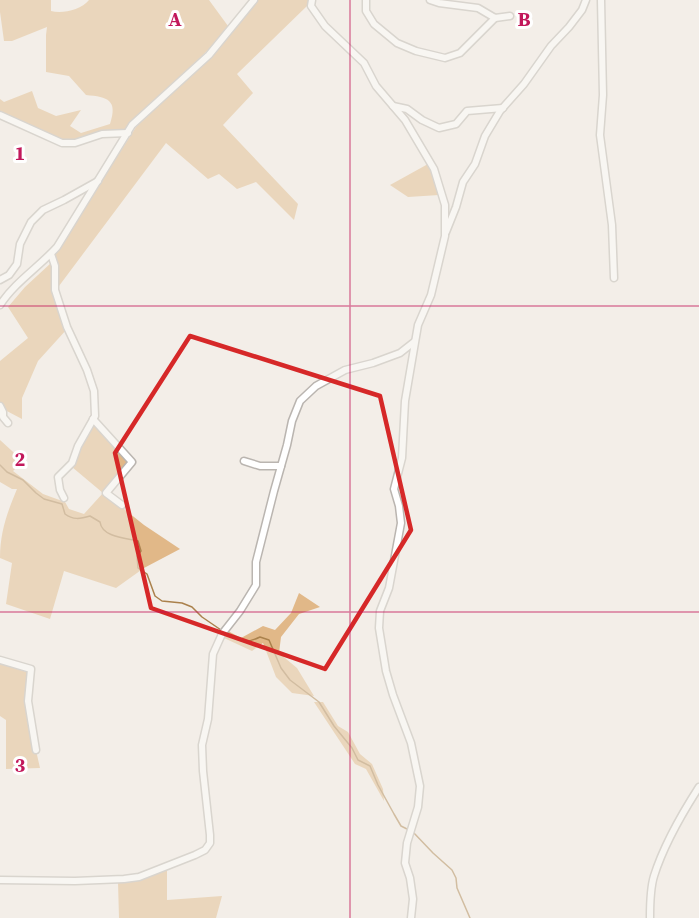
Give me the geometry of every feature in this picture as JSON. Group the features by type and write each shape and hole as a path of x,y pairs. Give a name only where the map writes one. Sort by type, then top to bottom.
{"street":[{"path":"0,305 7,295 57,247 132,125 209,55 254,0"},
{"path":"312,0 311,6 325,26 364,63 376,86 405,120 434,169 445,206 445,236"},
{"path":"366,0 366,11 374,24 397,43 416,51 444,58 460,53 495,18 510,16"},
{"path":"430,0 478,8 495,18"},
{"path":"411,918 413,899 405,863 407,843 418,807 420,786 411,743 386,671 379,628 380,611 389,588 401,523 394,489 402,458 405,401 414,342 418,325 431,295 445,236 463,182 475,164 485,136 503,108 582,10 586,0"},
{"path":"601,0 603,95 600,135 612,225 614,278"},
{"path":"393,106 407,109 422,120 439,128 456,124 467,111 503,108"},
{"path":"0,115 62,143 75,143 102,134 128,133"},
{"path":"0,280 9,275 17,264 21,244 31,222 43,210 98,181"},
{"path":"51,254 55,266 56,290 67,327 94,391 95,416 78,446 72,463 58,477 64,498"},
{"path":"0,880 75,881 139,877 205,850 210,843 202,745 208,720 213,654 222,634 256,585 256,562 265,523 292,421 300,401 316,386 345,370 400,353 414,342"},
{"path":"0,406 3,417 8,423"},
{"path":"93,419 132,462 106,493 122,505"},
{"path":"244,461 260,466 281,466"},
{"path":"0,660 31,669 28,701 36,750"},
{"path":"650,918 654,878 664,850 699,787"}],"highlighted area":[{"path":"190,336 380,396 411,530 325,669 151,608 115,453"}],"shaded area":[{"path":"0,0 51,0 51,11 60,12 76,9 89,0 209,0 228,26 210,48 123,132 63,141 0,113 0,99 4,102 32,91 38,108 56,116 81,110 70,126 81,133 110,124 112,105 100,97 86,95 69,76 46,72 47,27 12,41 4,41"},
{"path":"258,0 309,0 307,6 237,74 253,93 223,125 298,204 294,220 256,182 237,189 219,174 208,179 166,143 59,286 54,255 136,127 213,55"},
{"path":"428,164 439,195 408,197 390,185"},
{"path":"51,263 54,291 67,329 38,361 22,398 22,419 3,409 0,403 0,361 28,338 8,307 25,287"},
{"path":"94,422 130,462 104,493 144,525 180,549 144,568 116,588 64,571 50,619 6,604 12,563 0,558 0,549 5,523 17,489 12,489 0,482 0,440 23,461 13,471 43,494 65,502 69,509 84,514 103,493 72,467 79,447"},
{"path":"299,593 320,607 299,614 281,637 279,653 297,668 314,696 292,693 276,677 263,643 252,651 224,638 228,631 241,638 263,626 275,630 291,613"},
{"path":"0,664 27,672 25,702 40,768 6,769 6,720 0,716"},
{"path":"314,702 323,702 338,726 348,732 360,754 372,764 383,789 384,801 366,769 355,764"},
{"path":"167,870 167,900 222,896 216,918 119,918 118,882 140,879"}],"waterway":[{"path":"0,465 7,472 23,480 44,499 62,504 68,516 77,518 90,516 100,522 109,534 138,541 141,551 137,556 138,568 147,574 155,596 162,601 182,603 192,607 221,630"},
{"path":"226,633 243,641 260,637 269,640 281,668 290,680 319,702 358,760 370,766 401,826 407,829"},
{"path":"413,832 452,870 470,918"}]}
